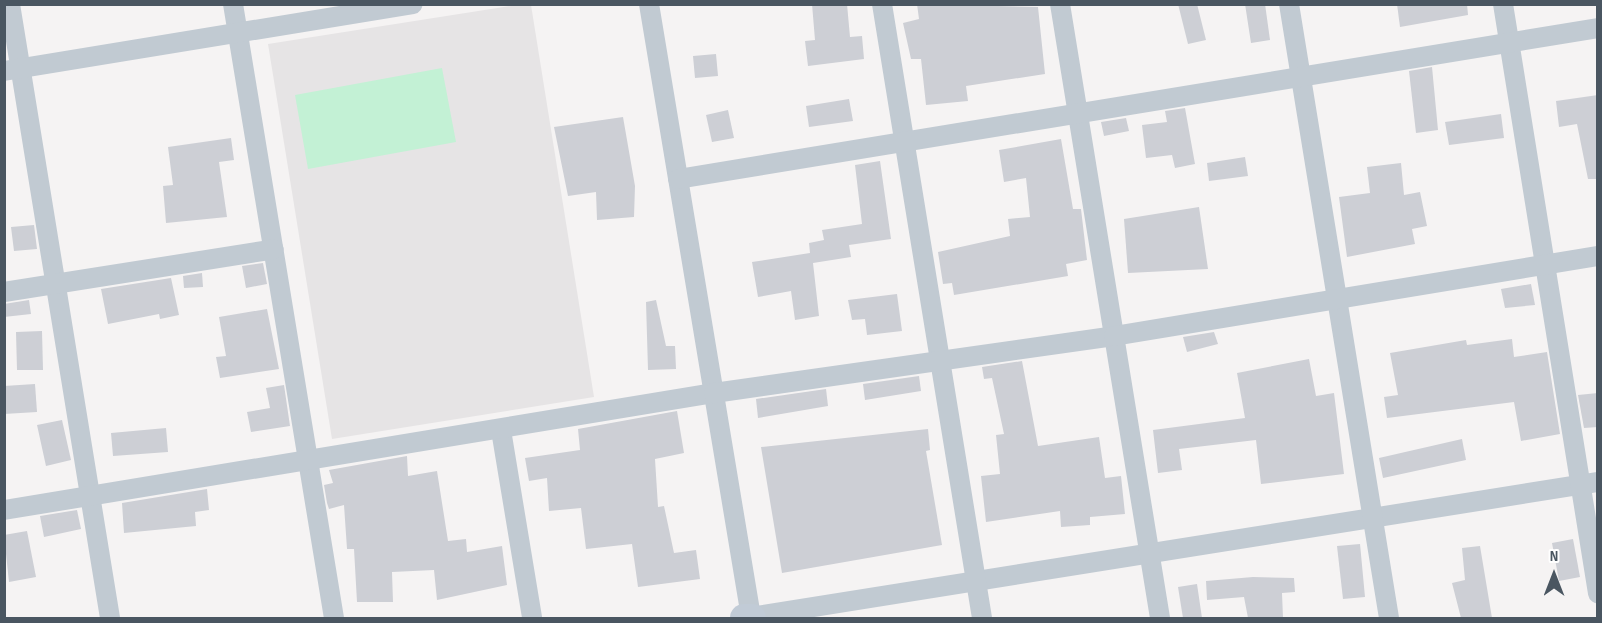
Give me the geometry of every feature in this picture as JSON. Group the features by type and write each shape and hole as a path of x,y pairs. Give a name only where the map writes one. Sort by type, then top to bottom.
{"street":[{"path":"10,4 12,70 56,285 110,618"},
{"path":"233,4 334,618"},
{"path":"12,70 413,4"},
{"path":"649,4 749,618 1589,484"},
{"path":"882,4 982,618"},
{"path":"1060,4 1160,618"},
{"path":"1289,4 1389,618"},
{"path":"1503,4 1544,265 1589,484 1598,593"},
{"path":"678,179 1598,28"},
{"path":"4,292 274,249"},
{"path":"4,510 91,494 308,463 714,393 1114,336 1598,256"},
{"path":"501,430 532,618"}],"shaded area":[{"path":"517,5 531,5 594,397 332,439 268,44"}],"green space":[{"path":"442,68 456,142 308,169 295,95"}],"building":[{"path":"812,4 847,4 850,37 862,36 864,59 808,66 805,41 815,40"},
{"path":"917,4 1038,7 1045,74 966,86 968,101 926,105 921,59 911,59 903,23 919,19"},
{"path":"1178,4 1197,4 1206,40 1188,44"},
{"path":"1245,4 1265,4 1270,40 1251,43"},
{"path":"1397,4 1467,4 1468,15 1400,27"},
{"path":"716,54 718,76 695,78 693,56"},
{"path":"1432,67 1438,130 1416,133 1409,71"},
{"path":"1598,95 1598,179 1588,179 1577,124 1559,127 1556,101"},
{"path":"849,99 853,121 809,127 806,106"},
{"path":"1185,108 1195,164 1175,168 1172,155 1146,158 1142,125 1167,122 1165,111"},
{"path":"728,110 734,138 712,142 706,115"},
{"path":"1501,114 1504,138 1449,145 1445,122"},
{"path":"623,117 635,186 634,217 597,220 596,192 568,196 554,127"},
{"path":"1126,118 1129,131 1104,136 1101,122"},
{"path":"231,138 234,160 219,162 227,217 166,223 163,186 173,185 168,147"},
{"path":"1061,139 1073,209 1081,209 1087,260 1066,264 1068,276 954,295 952,283 943,284 938,252 1010,236 1008,219 1030,217 1026,178 1004,182 999,150"},
{"path":"1245,157 1248,176 1209,181 1207,163"},
{"path":"880,161 891,239 849,245 851,257 813,263 819,316 795,320 791,291 758,297 752,262 810,253 809,243 824,240 822,230 862,224 855,165"},
{"path":"1401,163 1404,195 1420,192 1427,226 1412,229 1415,244 1347,257 1339,197 1370,193 1367,167"},
{"path":"1199,207 1208,269 1128,273 1124,219"},
{"path":"34,225 37,249 14,251 11,227"},
{"path":"263,263 267,284 246,288 242,266"},
{"path":"202,273 203,287 184,288 183,276"},
{"path":"171,278 179,315 160,319 159,314 108,324 101,289"},
{"path":"1531,284 1535,305 1505,308 1501,289"},
{"path":"897,294 902,331 867,335 865,319 852,320 848,300"},
{"path":"29,300 31,314 4,317 4,304"},
{"path":"656,300 666,346 675,346 676,369 648,370 646,302"},
{"path":"267,309 279,369 220,378 216,357 226,356 219,317"},
{"path":"42,331 43,370 17,370 16,332"},
{"path":"1214,332 1218,344 1187,352 1183,337"},
{"path":"1512,339 1514,357 1547,352 1560,434 1521,441 1514,402 1387,418 1384,397 1398,395 1390,353 1466,340 1467,345"},
{"path":"1309,359 1316,396 1334,393 1344,474 1261,484 1256,440 1179,449 1182,470 1158,473 1153,430 1245,418 1237,373"},
{"path":"1022,361 1038,446 1099,437 1105,478 1121,476 1125,514 1090,517 1090,525 1061,527 1060,511 986,522 981,476 1000,474 996,435 1004,434 992,378 984,379 982,367"},
{"path":"919,376 921,391 865,400 863,384"},
{"path":"35,384 37,412 4,414 4,386"},
{"path":"284,385 290,426 251,432 247,412 270,408 266,388"},
{"path":"826,389 828,406 758,418 756,399"},
{"path":"1598,393 1598,427 1584,428 1578,395"},
{"path":"677,411 684,453 655,459 658,507 664,506 674,553 696,550 700,579 638,587 632,544 586,549 581,508 549,511 547,478 529,481 525,458 580,450 578,429"},
{"path":"62,420 71,460 46,466 37,425"},
{"path":"166,428 168,452 113,456 111,433"},
{"path":"928,429 930,450 926,451 942,545 782,573 761,447"},
{"path":"1462,439 1466,460 1383,478 1379,458"},
{"path":"407,456 408,476 437,471 448,541 466,539 467,552 502,546 507,585 437,600 434,570 392,572 393,602 357,602 354,549 347,549 344,505 329,509 327,503 324,485 333,483 329,470"},
{"path":"207,489 209,510 195,512 196,526 124,533 122,503"},
{"path":"77,510 81,529 44,537 40,516"},
{"path":"27,531 36,577 9,582 4,535"},
{"path":"1573,539 1580,577 1559,581 1552,543"},
{"path":"1360,544 1365,597 1343,599 1337,546"},
{"path":"1480,546 1492,618 1461,618 1452,583 1465,580 1462,548"},
{"path":"1253,577 1294,578 1295,592 1282,593 1283,618 1248,618 1244,597 1207,600 1206,581"},
{"path":"1197,584 1202,618 1183,618 1178,587"}]}
